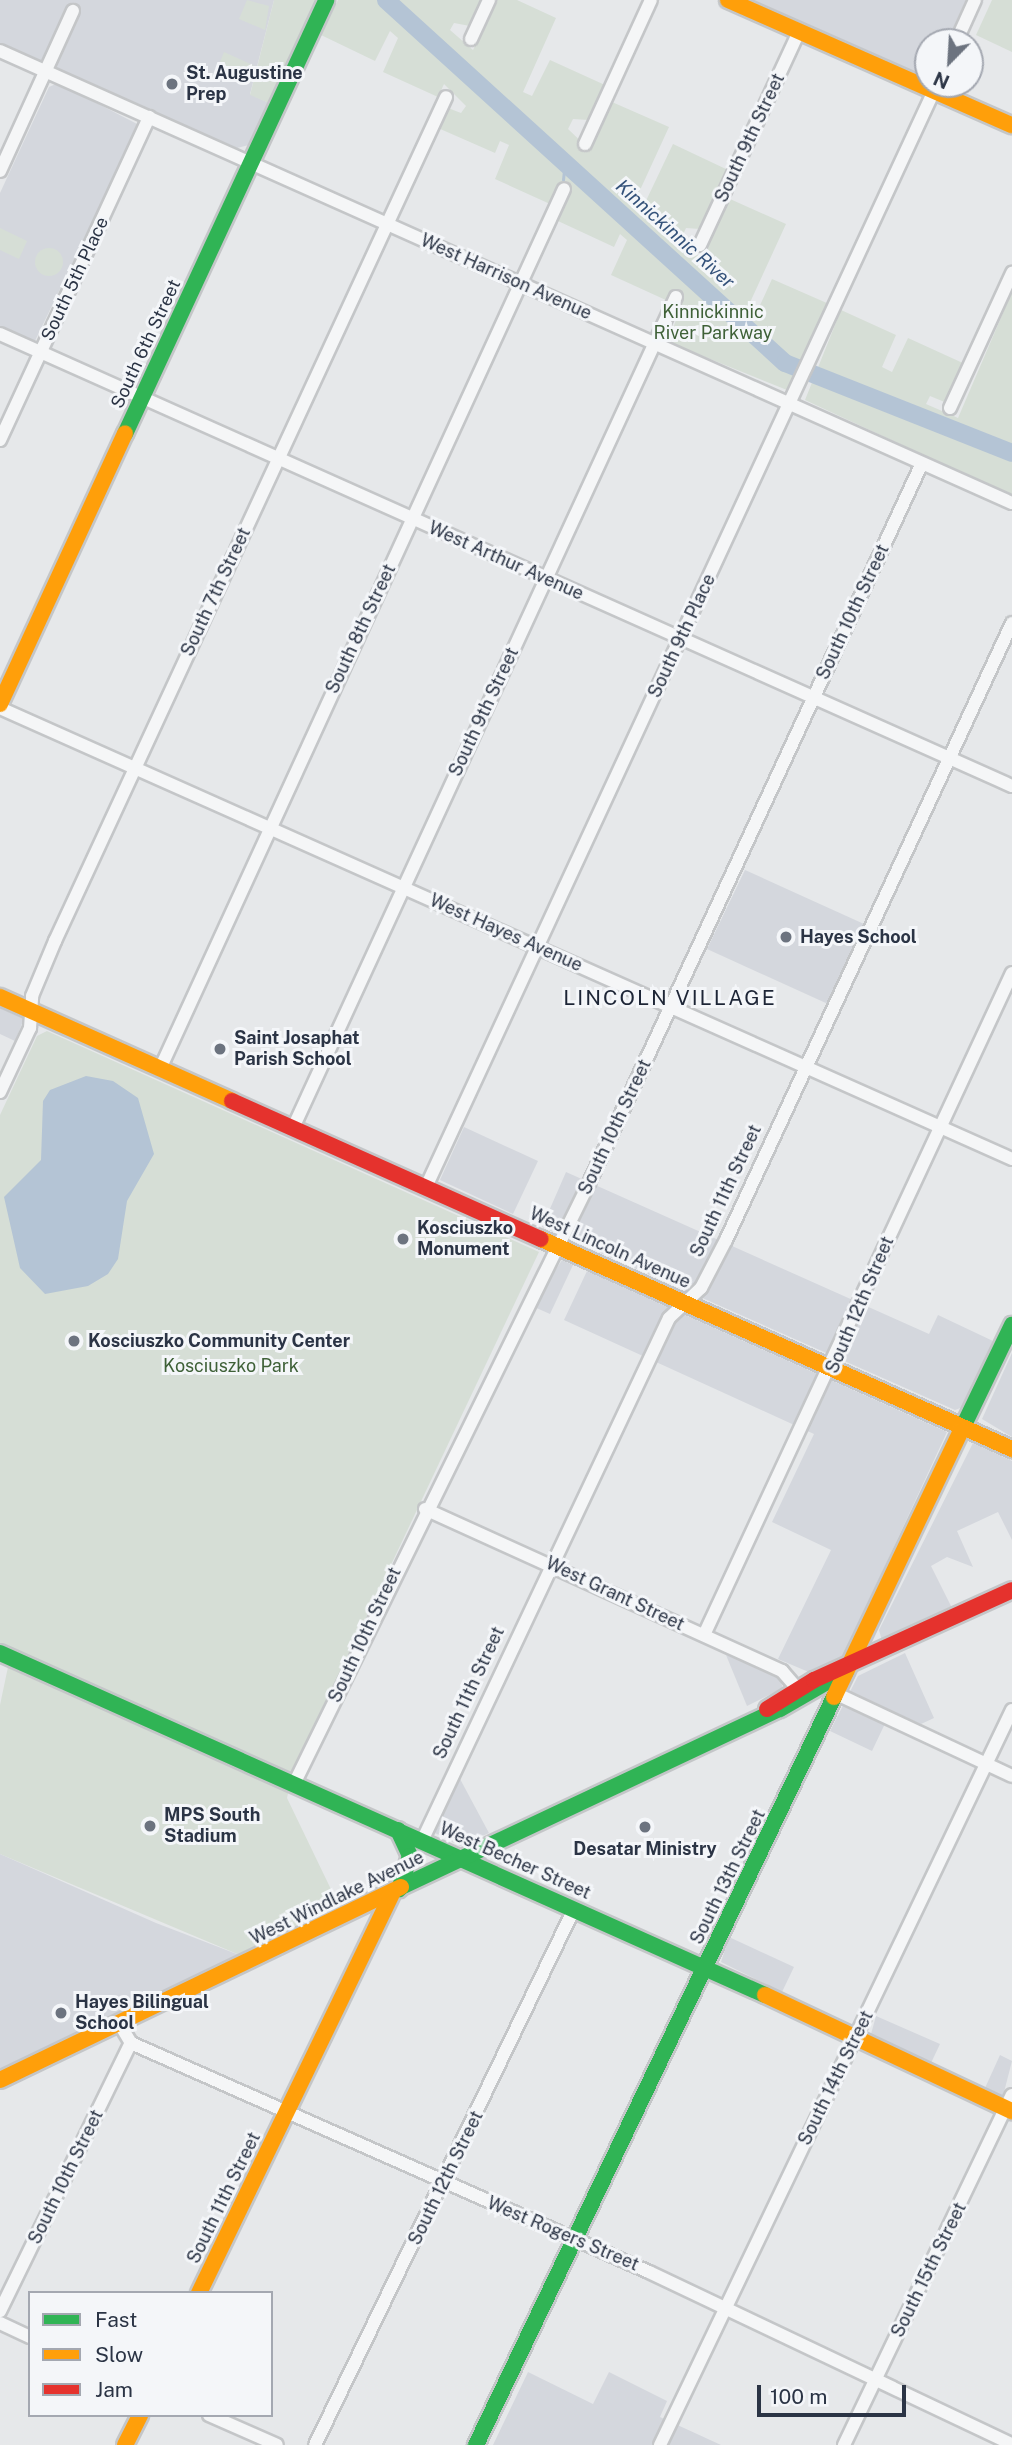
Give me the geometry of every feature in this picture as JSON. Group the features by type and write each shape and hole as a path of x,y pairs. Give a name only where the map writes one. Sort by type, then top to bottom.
{"street":[{"name":"South 6th Street","path":"0,706 326,0"},
{"path":"471,39 489,0"},
{"path":"584,144 651,0"},
{"path":"728,0 914,79"},
{"path":"962,28 975,0"},
{"path":"0,171 73,10"},
{"name":"South 9th Street","path":"700,245 799,32"},
{"name":"West Harrison Avenue","path":"0,51 1012,503"},
{"name":"South 7th Street","path":"0,1092 30,1028 31,1011 50,952 446,97"},
{"name":"South 9th Place","path":"425,1187 798,388 930,98"},
{"path":"957,98 1012,125"},
{"name":"South 5th Place","path":"0,440 149,117"},
{"name":"South 8th Street","path":"160,1069 564,189"},
{"path":"950,408 1012,273"},
{"name":"South 9th Street","path":"293,1128 676,297"},
{"name":"West Arthur Avenue","path":"0,334 1012,786"},
{"name":"South 10th Street","path":"295,1784 425,1509 671,1007 922,463"},
{"name":"South 11th Street","path":"422,1840 669,1318 707,1276 1012,623"},
{"name":"West Hayes Avenue","path":"0,706 1012,1159"},
{"name":"South 12th Street","path":"704,1635 833,1368 1012,973"},
{"name":"West Lincoln Avenue","path":"0,997 1012,1450"},
{"name":"South 13th Street","path":"477,2445 1012,1325"},
{"name":"West Grant Street","path":"425,1509 782,1671 797,1688"},
{"name":"West Windlake Avenue","path":"765,1711 797,1688 850,1667 1012,1591"},
{"name":"West Becher Street","path":"0,1653 706,1967 855,2038 1010,2105"},
{"name":"West Windlake Avenue","path":"0,2080 765,1711 825,1686 850,1667"},
{"path":"837,1694 1012,1776"},
{"name":"South 14th Street","path":"660,2445 1012,1710"},
{"name":"South 11th Street","path":"200,2291 396,1891 410,1856 398,1830"},
{"name":"South 12th Street","path":"315,2445 444,2183 574,1909"},
{"path":"119,2023 131,2043"},
{"name":"South 10th Street","path":"0,2311 131,2043"},
{"name":"West Rogers Street","path":"131,2043 575,2239 1011,2443"},
{"name":"South 15th Street","path":"844,2445 1010,2105"},
{"path":"0,2323 28,2336"},
{"path":"125,2445 139,2417"},
{"path":"214,2417 277,2445"}],"shaded area":[{"name":"St. Augustine Prep","path":"0,0 274,0 250,94 269,103 249,145 237,148 0,44"},
{"path":"747,0 966,0 953,28 914,28 914,74"},
{"path":"58,83 139,125 34,343 0,327 0,193 49,87"},
{"name":"Hayes School","path":"745,870 864,924 828,1004 707,949"},
{"path":"0,1008 24,1019 15,1041 0,1034"},
{"path":"464,1127 538,1161 513,1214 440,1180"},
{"path":"566,1172 929,1334 938,1315 993,1341 963,1407 955,1410 542,1227"},
{"path":"562,1260 573,1265 550,1314 532,1306"},
{"path":"587,1271 947,1432 841,1661 811,1673 778,1659 831,1550 772,1522 814,1434 564,1320"},
{"path":"1012,1353 1012,1437 982,1419"},
{"path":"973,1443 1012,1461 1012,1540 998,1512 957,1531 973,1567 947,1557 931,1566 952,1608 882,1641 879,1630"},
{"path":"905,1653 934,1718 921,1724 891,1711 872,1751 830,1731 858,1676"},
{"path":"726,1655 778,1675 783,1688 747,1706"},
{"path":"459,1777 489,1833 460,1846 435,1833"},
{"name":"Hayes Bilingual School","path":"0,1854 156,1923 242,1956 0,2071"},
{"path":"729,1937 794,1967 782,1992 721,1962"},
{"path":"876,2016 940,2044 931,2063 871,2034"},
{"path":"1000,2055 1012,2061 1003,2096 985,2088"},
{"path":"528,2372 593,2404 609,2372 667,2401 660,2417 721,2445 493,2445"}],"green space":[{"path":"247,0 269,6 265,30 239,19"},
{"path":"274,0 316,0 269,103 250,95"},
{"name":"Kinnickinnic River Parkway","path":"338,0 482,0 470,26 454,23 450,30 473,50 497,0 517,0 556,18 523,92 532,96 550,60 605,85 589,120 573,119 568,129 590,150 612,102 669,127 635,201 644,205 673,144 728,170 700,229 686,228 681,239 702,259 730,199 786,224 747,309 756,314 772,279 829,304 787,390 668,342 684,298 673,292 668,301 611,275 627,240 620,234 614,247 558,221 571,191 559,186 550,204 495,179 509,145 500,141 495,153 438,128 448,108 461,113 466,106 444,84 438,97 383,72 398,38 390,31 375,61 321,35"},
{"path":"992,0 1012,0 1012,52 984,39 984,28 979,28"},
{"path":"224,52 257,67 251,82 218,67"},
{"path":"0,228 27,241 19,259 0,250"},
{"path":"49,248 59,252 63,262 59,272 49,276 39,272 35,262 39,252"},
{"name":"Kinnickinnic River Parkway","path":"1012,292 1012,496 805,400 841,310 896,335 882,367 892,372 908,338 965,364 947,403 930,396 926,404 958,418"},
{"name":"Kosciuszko Park","path":"47,1031 539,1252 292,1774 0,1643 0,1115 37,1036"},
{"name":"MPS South Stadium","path":"8,1667 289,1789 287,1798 340,1908 242,1956 0,1854 0,1705"}],"water":[{"path":"86,1076 113,1081 138,1098 154,1154 127,1201 118,1259 108,1274 88,1286 45,1294 20,1268 4,1197 41,1160 43,1101 50,1090"}],"waterway":[{"name":"Kinnickinnic River","path":"386,0 785,363 1012,453"},
{"path":"563,180 565,160"}],"traffic: fast":[{"path":"125,434 326,0"},
{"path":"961,1431 1012,1325"},
{"path":"0,1653 765,1995"},
{"path":"401,1887 780,1709 846,1671"},
{"path":"476,2445 834,1697"},
{"path":"398,1830 410,1856 399,1889"}],"traffic: slow":[{"path":"728,0 1012,125"},
{"path":"0,704 125,434"},
{"path":"0,997 232,1101"},
{"path":"541,1239 1012,1449"},
{"path":"834,1697 961,1431"},
{"path":"0,2080 401,1887"},
{"path":"200,2291 393,1892"},
{"path":"765,1995 1012,2111"},
{"path":"125,2445 139,2417"}],"traffic: jam":[{"path":"232,1101 541,1239"},
{"path":"767,1709 814,1680 1012,1590"}],"place":[{"name":"St. Augustine Prep","path":"172,84"},
{"name":"Hayes School","path":"786,937"},
{"name":"Saint Josaphat Parish School","path":"220,1049"},
{"name":"Kosciuszko Monument","path":"403,1239"},
{"name":"Kosciuszko Community Center","path":"74,1341"},
{"name":"MPS South Stadium","path":"150,1826"},
{"name":"Desatar Ministry","path":"645,1827"},
{"name":"Hayes Bilingual School","path":"61,2013"}],"district":[{"name":"LINCOLN VILLAGE","path":"670,998"}]}
